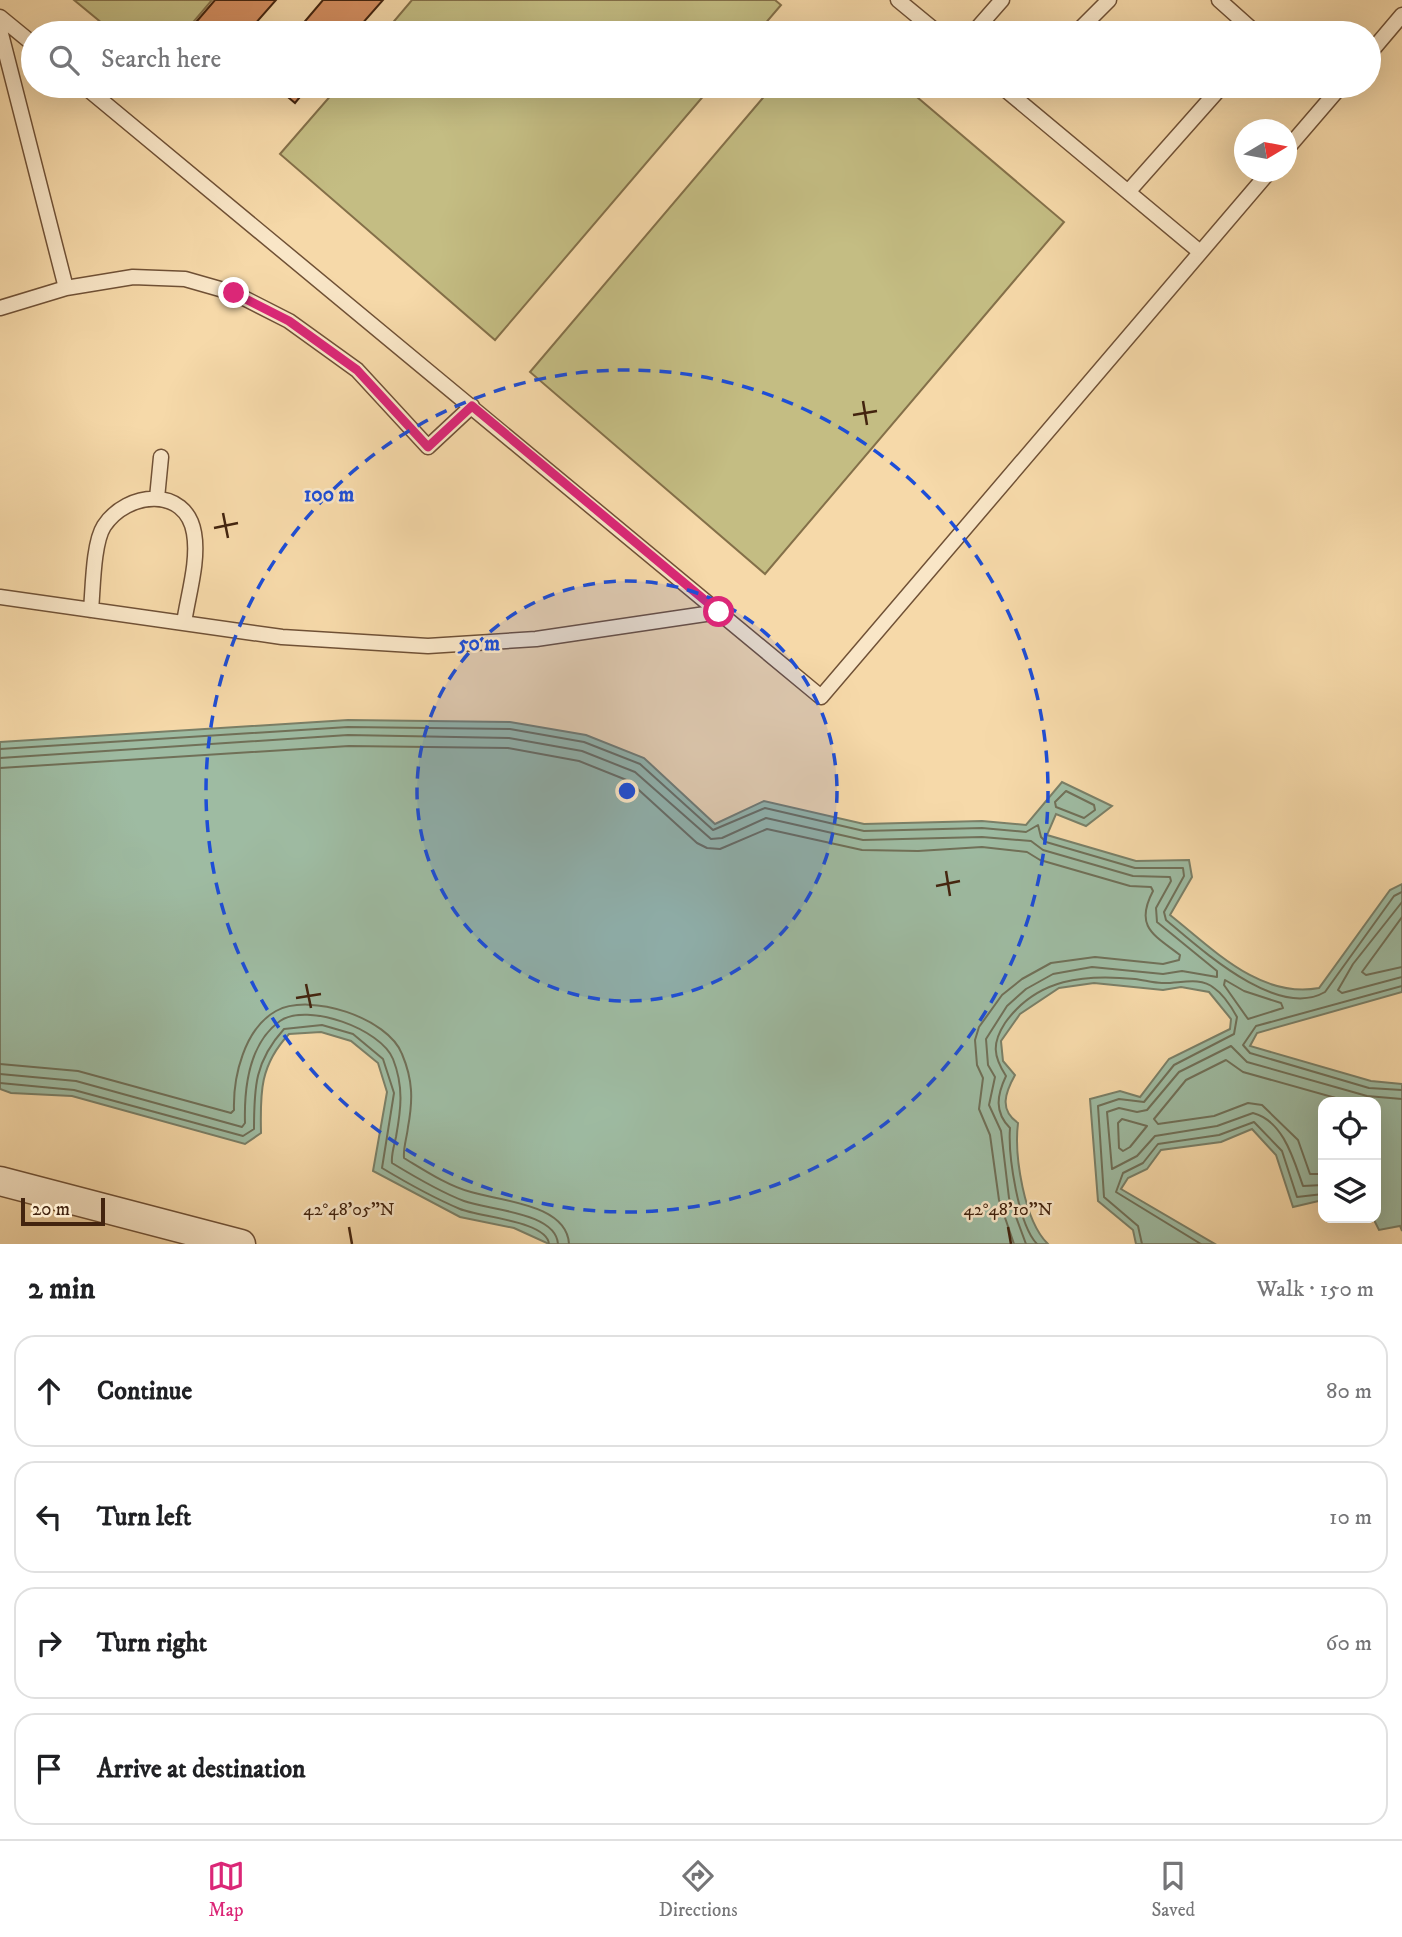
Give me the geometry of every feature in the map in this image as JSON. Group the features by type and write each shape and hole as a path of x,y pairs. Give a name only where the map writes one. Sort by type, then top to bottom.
{"street":[{"path":"0,1181 241,1244"}],"lane":[{"path":"898,0 923,21"},
{"path":"984,21 1002,0"},
{"path":"1088,21 1109,0"},
{"path":"1219,0 1243,21"},
{"path":"1381,40 1402,15"},
{"path":"0,17 21,34"},
{"path":"0,30 66,288"},
{"path":"99,98 821,698 1260,182"},
{"path":"1015,98 1200,252"},
{"path":"1128,192 1211,98"},
{"path":"1297,137 1332,98"},
{"path":"0,308 66,288 133,277 185,279 234,293 289,321 357,370 428,447 472,406"},
{"path":"157,498 161,457"},
{"path":"91,610 102,528 117,509 135,499 157,498 174,504 188,517 194,531 195,548 184,623"},
{"path":"0,597 282,637 428,646 536,639 719,612"}],"shaded area":[{"path":"74,0 212,0 194,21 99,21"},
{"path":"412,0 775,0 781,5 767,21 394,21"},
{"path":"329,98 702,98 495,340 280,154"},
{"path":"763,98 918,98 1064,222 765,574 530,372"}],"water":[{"path":"348,720 510,722 586,735 644,758 715,824 764,801 864,824 982,821 1026,825 1062,782 1112,806 1086,826 1056,814 1047,835 1136,861 1189,860 1192,877 1170,915 1238,968 1257,979 1297,989 1319,988 1390,890 1402,884 1402,992 1257,1033 1250,1046 1371,1081 1402,1084 1402,1231 1400,1226 1379,1230 1376,1223 1381,1223 1381,1097 1318,1097 1318,1201 1293,1207 1276,1155 1252,1129 1221,1142 1161,1150 1147,1169 1128,1178 1121,1189 1215,1244 1136,1244 1133,1230 1098,1201 1090,1099 1120,1091 1140,1097 1169,1059 1230,1029 1231,1019 1209,992 1181,987 1163,990 1094,983 1059,988 1020,1014 1001,1041 1003,1061 1015,1075 1009,1088 1006,1107 1018,1123 1019,1169 1023,1187 1033,1220 1048,1244 549,1244 514,1228 460,1217 373,1171 387,1092 378,1063 351,1041 321,1032 289,1034 279,1045 264,1080 261,1133 245,1144 72,1096 11,1093 0,1089 0,742"}],"building":[{"path":"215,0 276,0 258,21 197,21"},
{"path":"323,0 383,0 365,21 305,21"}],"route":[{"path":"234,293 289,321 357,370 428,447 472,406 719,612"}]}
